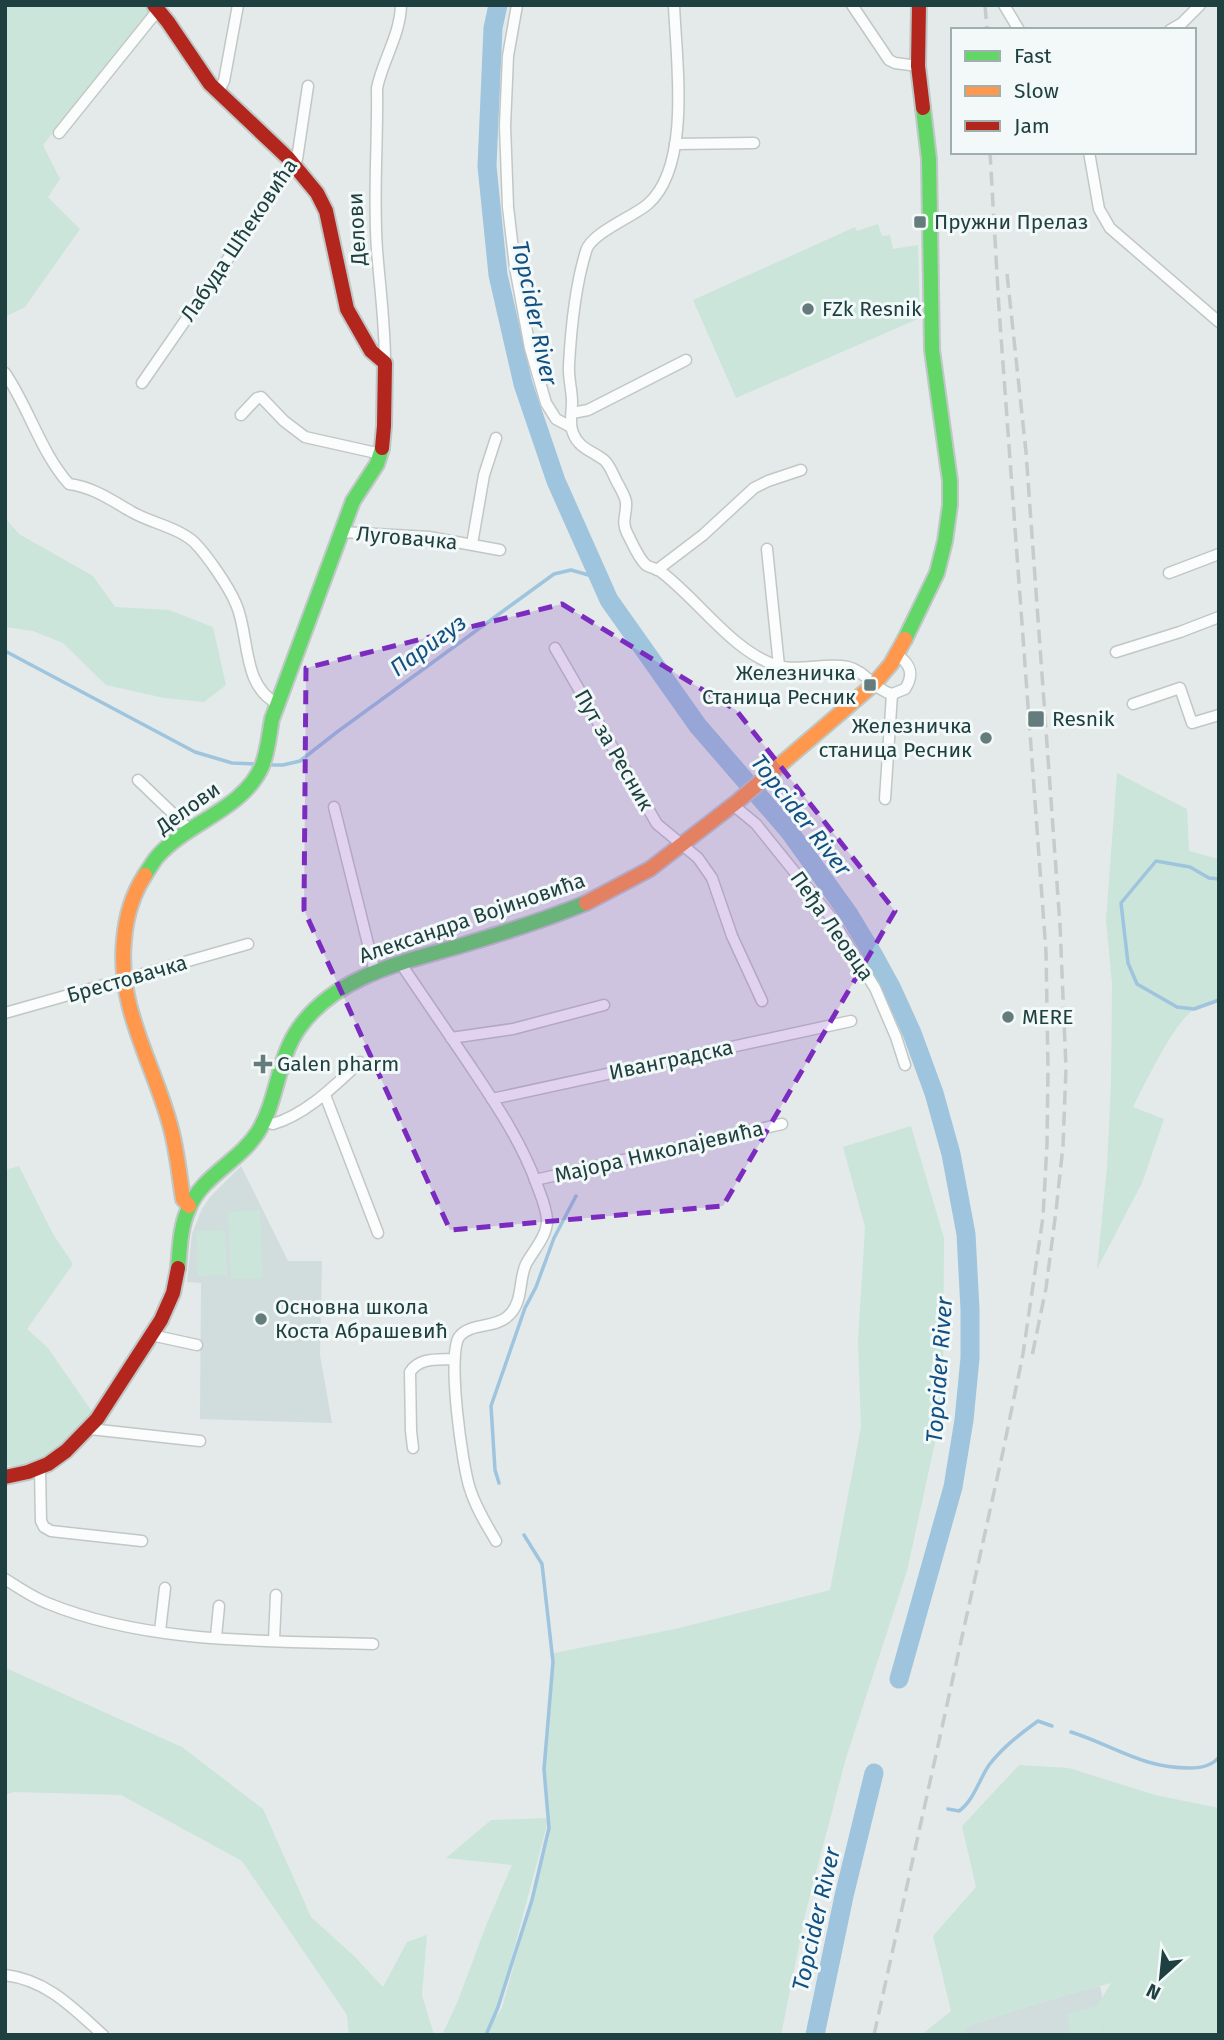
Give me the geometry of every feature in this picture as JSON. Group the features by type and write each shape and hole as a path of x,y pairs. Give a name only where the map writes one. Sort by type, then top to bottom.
{"street":[{"path":"218,92 223,81 238,5"},
{"name":"Делови","path":"189,1206 183,1199 170,1125 138,1037 123,981 122,957 126,918 138,886 158,856 244,793 261,768 272,719 342,532 354,501 381,454 385,363 375,197 377,88 395,41 401,20 401,5"},
{"path":"517,5 508,56 505,126 508,207 515,267 530,348 546,403 556,419 571,427"},
{"path":"674,5 679,78 675,144 661,190 637,213 594,238 586,249 573,310 568,366 572,387 571,427 574,436 582,446 607,463 626,501 626,530 646,565 657,570 744,647 763,660 792,668 838,665 849,667 864,674 887,694 892,694 905,689 911,676 908,665 897,654"},
{"path":"852,5 889,60 895,64 918,66"},
{"name":"Александра Војиновића","path":"189,1206 203,1185 247,1146 264,1121 287,1049 302,1023 327,998 375,972 572,909 650,869 735,803 874,684 897,654 937,573 950,505 950,481 932,350 929,159 918,66 919,5"},
{"path":"1004,5 1019,28"},
{"path":"1173,28 1200,5"},
{"path":"59,134 156,8 202,74 293,164 317,193 326,211 347,309 371,351 385,363"},
{"name":"Лабуда Шћековића","path":"142,383 293,164 299,152 308,86"},
{"path":"675,144 754,143"},
{"path":"1089,154 1099,209 1110,228 1219,322"},
{"path":"572,413 588,410 685,360"},
{"path":"5,373 68,482 92,489 141,516 182,534 200,549 233,596 250,666 264,693 278,704"},
{"path":"241,415 261,397 284,421 305,437 381,454"},
{"name":"Луговачка","path":"472,544 484,475 496,438"},
{"path":"657,570 703,535 754,488 801,470"},
{"name":"Луговачка","path":"342,532 419,536 500,550"},
{"path":"767,549 779,666"},
{"path":"1169,573 1219,554"},
{"path":"1116,652 1219,617"},
{"name":"Пут за Ресник","path":"555,648 657,824 698,858 712,878 732,936 762,1001"},
{"path":"1133,704 1180,688 1192,723 1219,715"},
{"path":"886,799 892,694"},
{"path":"138,780 190,830"},
{"name":"Пеђа Леовца","path":"735,803 756,824 830,916 875,988 905,1065"},
{"path":"334,807 375,972"},
{"name":"Брестовачка","path":"5,1013 248,944"},
{"path":"401,964 492,1099 521,1148 544,1204 547,1222 544,1233 525,1266 522,1289 511,1314 501,1322 464,1332 458,1341 454,1359 466,1476 474,1503 496,1541"},
{"path":"451,1038 513,1029 604,1005"},
{"name":"Иванградска","path":"492,1099 851,1021"},
{"path":"264,1121 273,1124 279,1122 325,1094 360,1062"},
{"path":"325,1094 378,1233"},
{"name":"Мајора Николајевића","path":"535,1180 782,1124"},
{"path":"5,1477 40,1469 72,1448 90,1429 168,1306 180,1260 182,1226 189,1206"},
{"path":"151,1335 197,1345"},
{"path":"413,1448 410,1372 414,1366 424,1361 454,1359"},
{"path":"90,1429 200,1441"},
{"path":"40,1469 41,1521 44,1527 51,1531 142,1541"},
{"path":"5,1579 48,1603 119,1625 216,1637 373,1644"},
{"path":"160,1632 165,1588"},
{"path":"274,1640 276,1595"},
{"path":"216,1637 219,1606"},
{"path":"5,1975 30,1980 57,1994 103,2035"}],"highlighted area":[{"path":"562,604 736,710 895,911 723,1206 450,1230 304,910 306,668"}],"shaded area":[{"name":"Основна школа Коста Абрашевић","path":"241,1166 288,1261 322,1261 320,1355 332,1423 200,1419 201,1283 187,1282 192,1234 210,1197"},
{"path":"1100,1986 1110,2035 961,2035 967,2026"}],"green space":[{"path":"5,5 155,5 43,145 60,179 48,197 80,229 25,307 5,317"},
{"name":"FZk Resnik","path":"878,224 882,236 890,235 893,249 918,245 920,318 736,398 693,300 855,227 857,231"},
{"path":"5,518 19,534 93,576 115,607 169,610 213,627 226,685 204,702 164,698 106,685 63,643 33,631 5,627"},
{"path":"1117,773 1187,809 1189,851 1219,859 1219,1000 1196,1008 1185,1018 1160,1055 1133,1107 1164,1119 1142,1183 1097,1269 1107,1167 1111,1082 1112,984 1106,920"},
{"path":"911,1126 944,1238 943,1406 907,1571 846,1758 806,1911 781,2035 442,2035 512,1865 446,1858 491,1820 548,1818 544,1769 554,1653 675,1629 830,1590 861,1427 858,1341 865,1227 843,1147","holes":["548,1821 549,1837 502,2008 496,2017"]},
{"path":"19,1166 53,1234 73,1264 27,1329 48,1348 93,1413 80,1428 37,1464 5,1466 5,1170"},
{"path":"260,1210 263,1278 231,1279 228,1212"},
{"path":"225,1230 227,1275 198,1276 196,1231"},
{"path":"8,1669 182,1747 263,1809 311,1917 383,1987 407,1942 427,1935 422,1995 434,2035 349,2035 347,2015 242,1861 121,1795 14,1792 5,1795 5,1671"},
{"path":"1019,1765 1069,1768 1155,1795 1219,1808 1219,2035 1106,2035 1100,2018 1104,2035 1071,2035 1066,2014 1097,2006 1111,1983 968,2026 961,2035 921,2035 951,2011 933,1936 976,1887 962,1826"}],"waterway":[{"name":"Topcider River","path":"498,5 493,28 487,166 498,275 523,384 556,481 609,600 698,726 789,831 848,913 874,956 912,1033 934,1093 951,1154 966,1234 970,1309 970,1358 964,1420 953,1487 899,1679"},
{"name":"Паригуз","path":"268,765 300,761 554,574 571,570 599,578"},
{"name":"Паригуз","path":"5,651 195,752 232,763 256,764"},
{"path":"1219,879 1209,878 1190,867 1156,861 1121,903 1128,963 1137,984 1177,1007 1194,1009 1219,1000"},
{"path":"499,1483 495,1470 491,1406 525,1308 536,1287 554,1238 576,1196"},
{"path":"486,2035 498,2007 532,1900 549,1828 544,1769 553,1662 542,1564 524,1535"},
{"path":"948,1809 959,1811 964,1806 989,1765 1018,1736 1038,1721 1052,1726"},
{"path":"1071,1732 1142,1760 1173,1767 1202,1767 1213,1763 1219,1757"},
{"name":"Topcider River","path":"815,2035 844,1896 874,1773"}],"railway":[{"path":"985,5 987,28"},
{"path":"874,2035 1002,1456 1023,1354 1043,1217 1048,1069 1046,952 990,154"},
{"path":"1007,274 1026,452 1060,925 1066,1068 1063,1146 1056,1211 1046,1288 1031,1361"}],"traffic: fast":[{"path":"905,639 937,573 950,505 950,481 932,350 929,159 923,108"},
{"path":"145,875 169,845 242,794 262,766 272,719 353,501 377,464 382,448"},
{"path":"178,1268 183,1224 194,1198 258,1132 270,1107 292,1040 315,1010 353,982 374,972 511,930 586,903"}],"traffic: slow":[{"path":"586,903 650,869 738,801 874,684 891,664 905,639"},
{"path":"145,875 133,898 126,923 123,965 126,989 138,1034 170,1125 183,1199 189,1206"}],"traffic: jam":[{"path":"154,5 210,84 288,158 317,193 326,211 347,309 371,351 385,363 382,448"},
{"path":"919,5 918,66 923,108"},
{"path":"5,1477 48,1464 66,1451 97,1419 161,1320 173,1293 178,1268"}],"place":[{"name":"Пружни Прелаз","path":"920,222"},
{"name":"FZk Resnik","path":"808,309"},
{"name":"Железничка Станица Ресник","path":"870,685"},
{"name":"Resnik","path":"1036,719"},
{"name":"Железничка станица Ресник","path":"986,738"},
{"name":"MERE","path":"1008,1017"},
{"name":"Galen pharm","path":"263,1064"},
{"name":"Основна школа Коста Абрашевић","path":"261,1319"}]}
